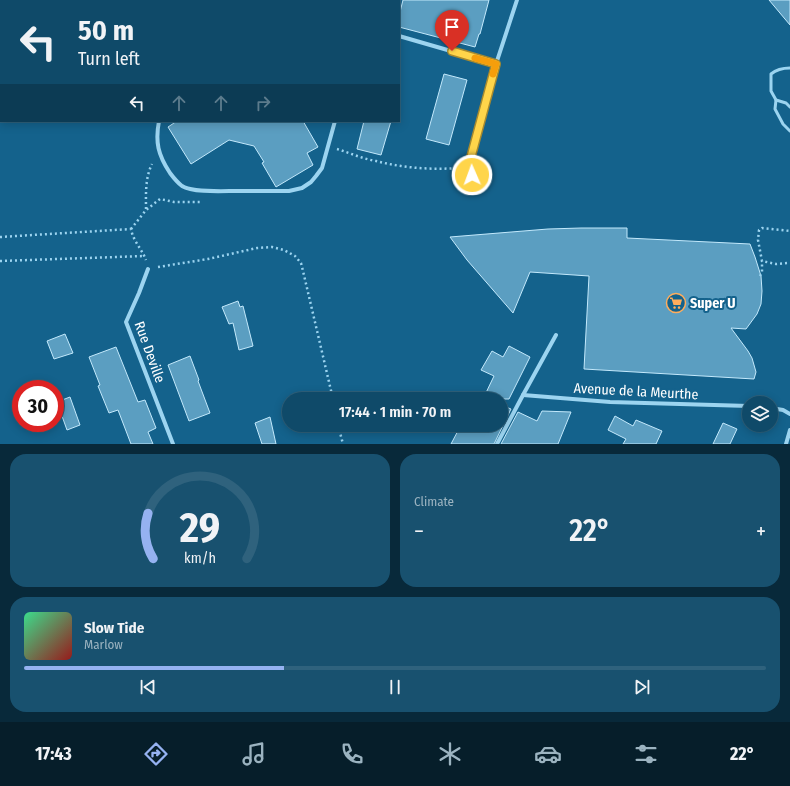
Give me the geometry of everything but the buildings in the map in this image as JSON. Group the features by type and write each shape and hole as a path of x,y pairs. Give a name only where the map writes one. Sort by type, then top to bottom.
{"street":[{"path":"475,183 468,168 496,64 517,0"},
{"path":"400,36 496,64"},
{"path":"159,122 157,137 159,152 173,177 182,187 209,191 289,191 302,188 311,182 322,168 335,122"},
{"name":"Rue Deville","path":"148,269 126,322 174,444"},
{"path":"497,444 556,335"},
{"name":"Avenue de la Meurthe","path":"523,395 610,402 742,406"},
{"path":"778,409 790,414"},
{"path":"786,444 790,430"}],"lane":[{"path":"790,68 782,68 771,74 771,91 776,100 775,109 783,124 790,131"},
{"path":"776,100 790,106"}],"path":[{"path":"328,146 374,161 406,167 443,169 468,168"},
{"path":"146,210 146,183 148,171 159,152"},
{"path":"0,237 131,229 146,210 160,199"},
{"path":"760,276 762,272 762,262 758,240 759,230 762,228 790,231"},
{"path":"131,229 133,237 145,256 148,269 174,266 257,248 272,247 284,250 296,256 304,271 330,392"},
{"path":"0,260 145,256"},
{"path":"762,262 776,264 787,263"},
{"path":"340,432 343,444"}],"slow traffic":[{"path":"475,58 496,64 493,74"}],"place":[{"name":"Super U","path":"676,303"}],"route":[{"path":"452,51 496,64 468,168 472,175"}]}
